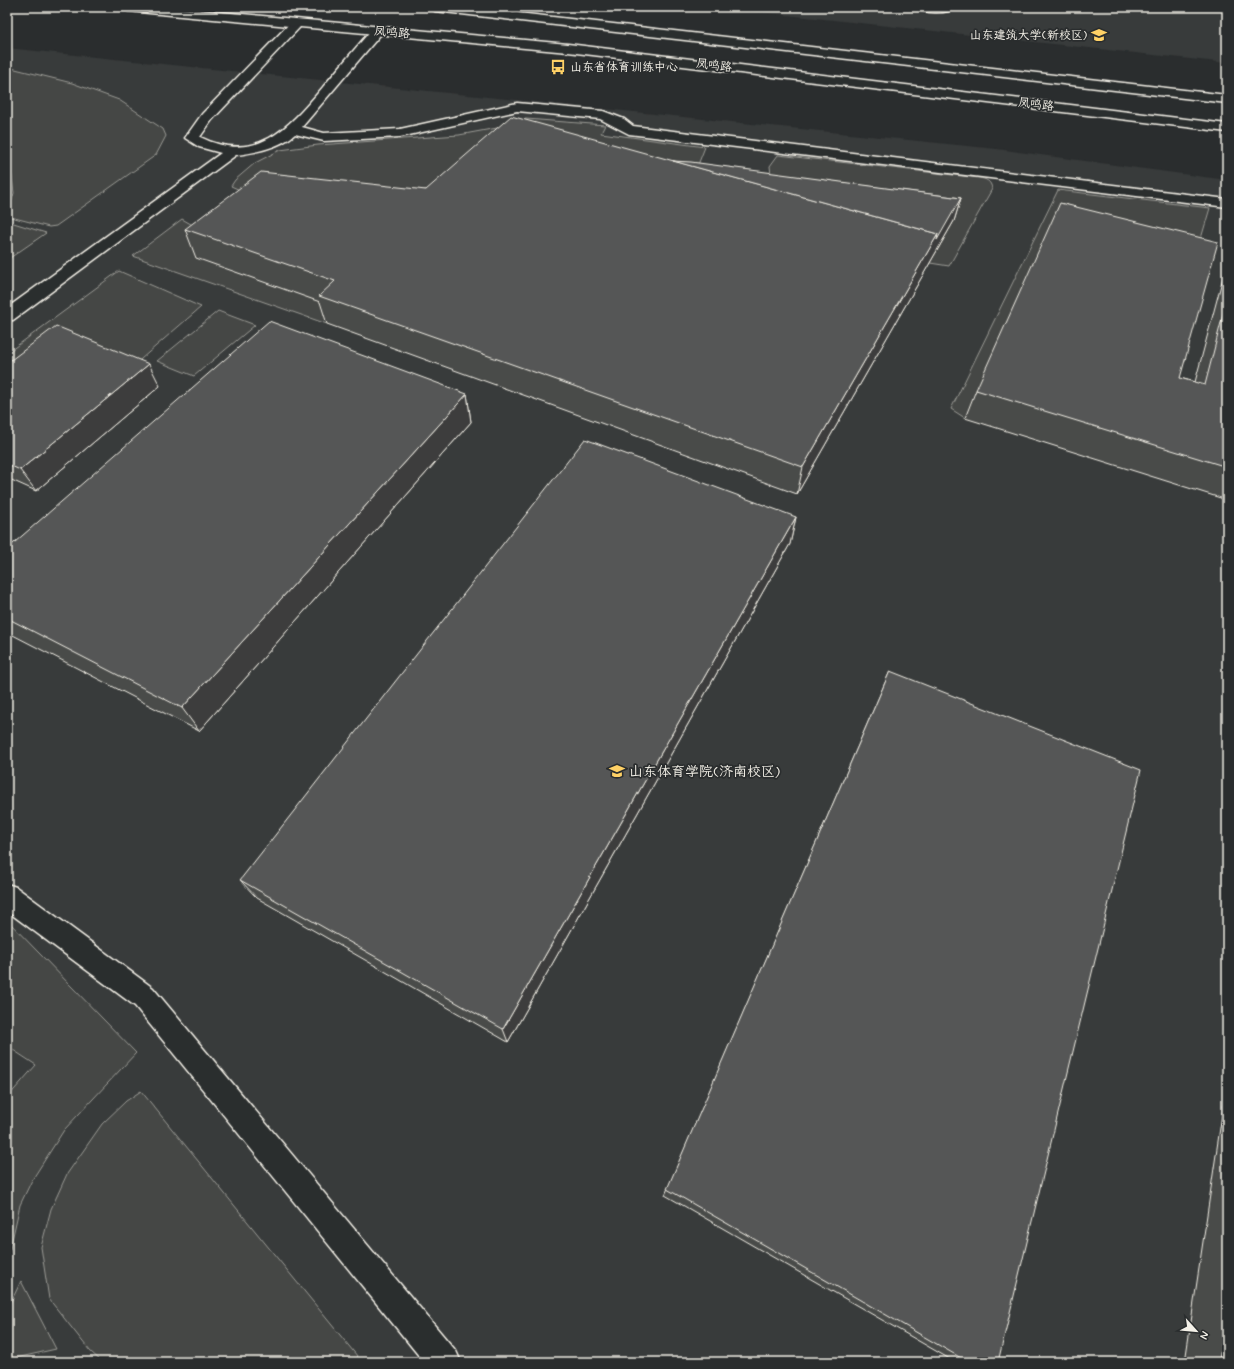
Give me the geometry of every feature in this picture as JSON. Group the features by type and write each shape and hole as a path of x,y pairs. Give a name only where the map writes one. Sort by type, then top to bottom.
{"street":[{"name":"凤鸣路","path":"128,7 296,24 568,48 1227,128"},
{"name":"凤鸣路","path":"435,7 1227,99"},
{"path":"922,7 946,9 948,7"},
{"path":"232,152 204,144 192,138 207,117 296,24"},
{"path":"7,316 232,152 260,147 282,138 302,120 377,31"},
{"path":"292,129 324,137 400,133 517,107 603,115 619,122 629,130 1227,203"},
{"path":"7,896 144,997 445,1362"}],"shaded area":[{"name":"山东建筑大学(新校区)","path":"714,7 1227,7 1227,63"},
{"name":"山东体育学院(济南校区)","path":"7,48 997,149 1227,180 1227,1362 7,1362"},
{"path":"7,67 72,83 119,100 163,129 166,136 156,155 56,226 49,227 7,216 14,193 11,170 7,157"},
{"path":"526,119 605,125 601,133 705,147 690,185 431,219 251,195 231,186 235,180 255,163 280,150 318,145 459,135 497,128"},
{"path":"778,155 979,178 988,181 991,184 992,189 949,266 930,263 771,175 770,166"},
{"path":"1058,190 1210,208 1192,269 1049,231 965,418 951,409"},
{"path":"182,219 343,310 327,324 133,256"},
{"path":"7,221 46,233 7,260"},
{"path":"119,271 201,307 126,372 7,396 7,353"},
{"path":"218,311 255,325 194,376 157,361"},
{"path":"7,920 136,1053 64,1130 32,1180 20,1205 7,1262 7,1098 36,1065 7,1046"},
{"path":"141,1091 362,1362 102,1362 90,1351 49,1299 41,1247 51,1209 67,1174 102,1124 126,1101"},
{"path":"21,1281 56,1349 7,1360 7,1310"}],"building":[{"path":"511,116 938,234 803,467 319,296 335,281 185,229 261,172 426,190"},
{"path":"673,161 691,162 961,198 937,240 938,234"},
{"path":"1060,203 1218,242 1180,378 1205,385 1227,299 1227,467 976,390"},
{"path":"269,321 467,394 182,708 7,618 7,549"},
{"path":"56,326 149,364 20,470 7,464 7,363"},
{"path":"585,439 796,517 503,1029 240,880"},
{"path":"890,671 1141,770 998,1362 968,1362 667,1189"},
{"path":"1227,1302 1227,1362 1219,1362"}],"place":[{"name":"山东建筑大学(新校区)","path":"1099,35"},
{"name":"山东省体育训练中心","path":"558,67"},
{"name":"山东体育学院(济南校区)","path":"617,771"}]}
